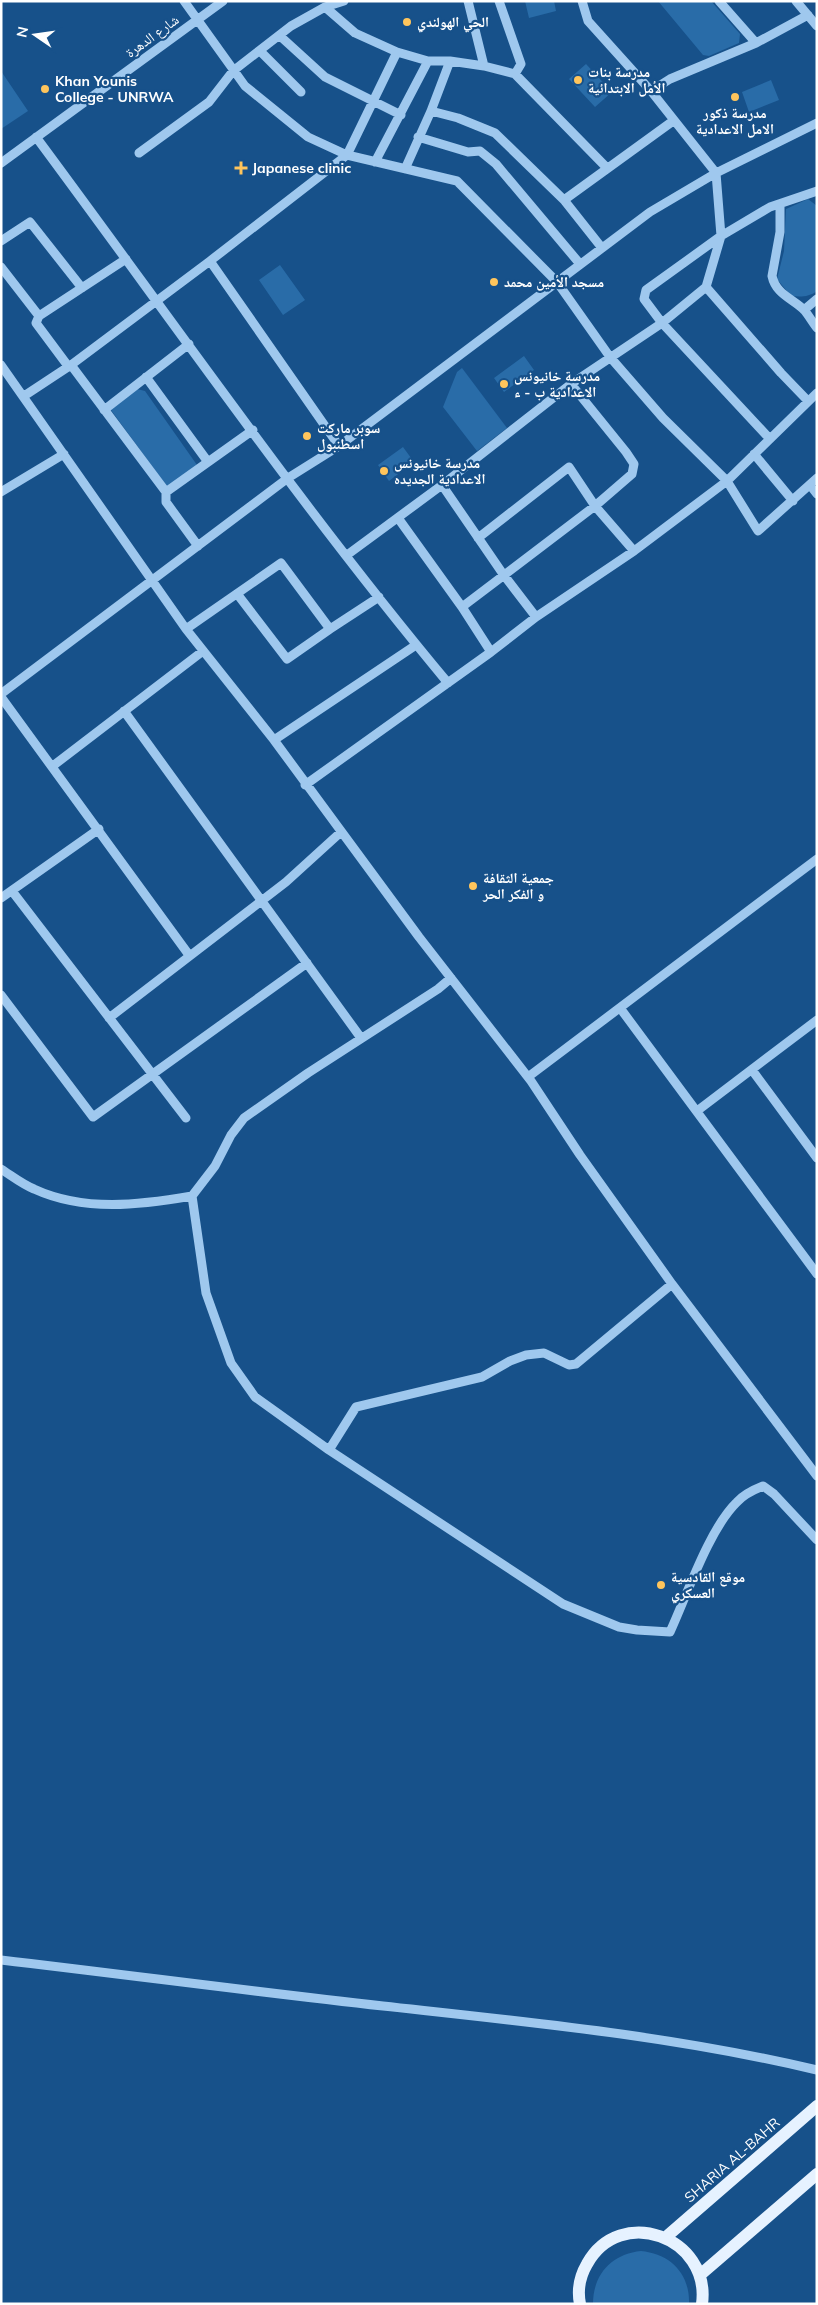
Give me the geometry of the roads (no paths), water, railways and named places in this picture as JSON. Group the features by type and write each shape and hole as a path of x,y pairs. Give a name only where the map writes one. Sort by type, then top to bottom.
{"main road":[{"name":"SHARIA AL-BAHR","path":"666,2237 817,2106"},
{"path":"700,2275 817,2174"},
{"path":"580,2304 578,2294 582,2274 592,2256 607,2242 626,2234 646,2232 666,2237 681,2246 692,2259 700,2275 703,2293 702,2304"}],"street":[{"path":"184,1 245,86 308,137 347,155 456,181 556,282 610,357 663,418 727,482 758,531 817,478"},
{"name":"شارع الدهرة","path":"1,163 223,1"},
{"path":"139,153 209,102 233,71 292,26 325,7 344,1"},
{"path":"468,1 484,66"},
{"path":"499,1 520,64 515,74"},
{"path":"347,555 442,486 571,384 662,323 706,287 721,236 716,172 673,121 651,91 588,22 582,1"},
{"path":"719,1 756,43"},
{"path":"796,1 817,26"},
{"path":"325,7 356,33 397,52 428,61 450,61 484,66 515,74 608,168"},
{"path":"651,91 670,79 756,43 808,15"},
{"path":"280,36 318,72 400,115"},
{"path":"260,51 301,92"},
{"path":"24,396 69,366 210,261 347,155 397,52"},
{"path":"375,162 428,61"},
{"path":"405,169 431,111 450,61"},
{"path":"431,111 458,118 496,133 564,200 602,248"},
{"path":"564,200 673,121"},
{"path":"189,955 1,695 288,478 339,446 650,212 716,172 817,123"},
{"path":"36,137 288,478 416,645 448,683"},
{"path":"418,137 468,152 480,151 496,164 580,264"},
{"path":"770,439 662,323 644,300 646,290 721,236 770,207 816,192"},
{"path":"780,204 779,239 772,276 774,283 786,298 804,310 817,328"},
{"path":"1,241 30,222 82,288"},
{"path":"126,259 39,316 36,323 166,492 166,502 198,546"},
{"path":"210,261 339,446"},
{"path":"1,266 39,316"},
{"path":"706,287 780,373 808,401"},
{"path":"804,310 817,299"},
{"path":"104,410 189,344"},
{"path":"1,365 186,629 274,740 305,785 528,1077 580,1155 672,1284 817,1476"},
{"path":"146,377 208,462"},
{"path":"462,607 595,506 632,474 634,464 571,384"},
{"path":"305,785 491,652 536,617 634,551 727,482 817,393"},
{"path":"166,492 253,430"},
{"path":"1,492 64,454"},
{"path":"754,454 793,501"},
{"path":"478,538 569,468 595,506 634,551"},
{"path":"810,485 817,494"},
{"path":"442,486 503,574 536,617"},
{"path":"398,518 462,607 491,652"},
{"path":"186,629 238,595 281,563 330,629"},
{"path":"238,595 287,659 379,597"},
{"path":"274,740 416,645"},
{"path":"54,765 203,651"},
{"path":"124,711 361,1038"},
{"path":"1,898 99,829"},
{"path":"109,1018 262,901 341,832"},
{"path":"528,1077 817,859"},
{"path":"12,891 186,1118"},
{"path":"1,995 92,1117 307,963"},
{"path":"1,1169 36,1190 85,1202 121,1206 192,1196 215,1166 231,1135 244,1118 361,1038 438,989 451,978"},
{"path":"623,1012 817,1274"},
{"path":"697,1111 817,1020"},
{"path":"752,1070 817,1158"},
{"path":"192,1196 206,1293 231,1363 255,1397 329,1450 563,1604 619,1627 670,1632 721,1521 737,1502 750,1491 763,1486 774,1494 817,1540"},
{"path":"329,1450 356,1407 482,1377 510,1361 526,1355 544,1353 569,1365 576,1364 672,1284"},
{"path":"1,1960 245,1991 571,2027 728,2051 817,2070"}],"place":[{"name":"الحي الهولندي","path":"407,22"},
{"name":"مدرسة بنات الأمل الابتدائية","path":"578,80"},
{"name":"Khan Younis College - UNRWA","path":"45,89"},
{"name":"مدرسة ذكور الامل الاعدادية","path":"735,97"},
{"name":"Japanese clinic","path":"241,168"},
{"name":"مسجد الأمين محمد","path":"494,282"},
{"name":"مدرسة خانيونس الاعدادية ب - ء","path":"504,384"},
{"name":"سوبر ماركت اسطنبول","path":"307,436"},
{"name":"مدرسة خانيونس الاعدادية الجديده","path":"384,471"},
{"name":"جمعية الثقافة و الفكر الحر","path":"473,886"},
{"name":"موقع القادسية العسكري","path":"661,1585"}]}
